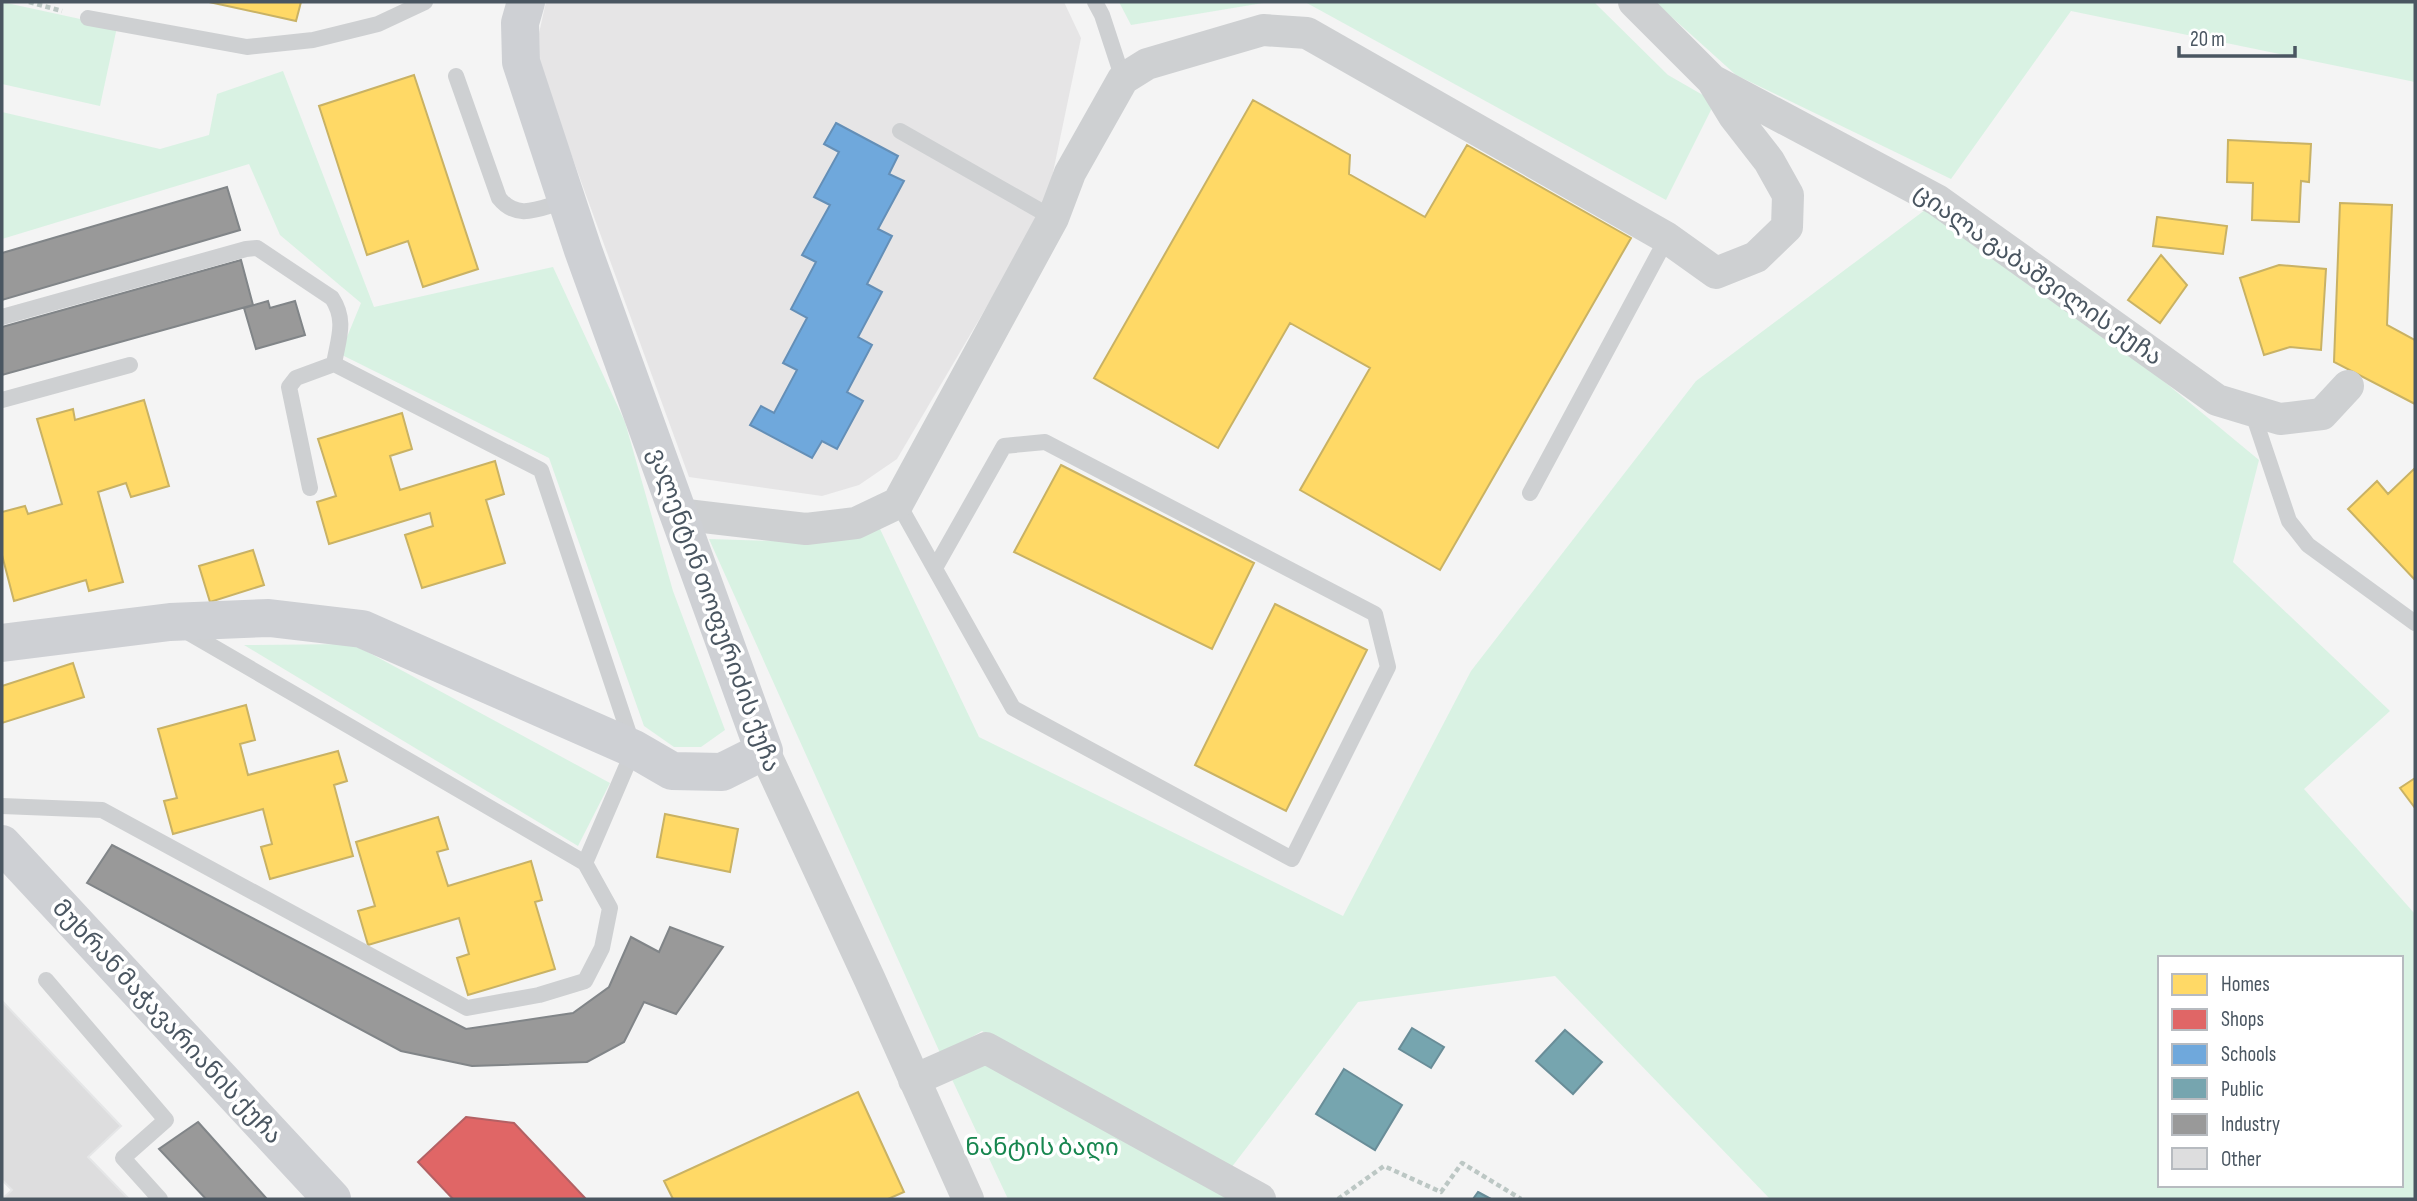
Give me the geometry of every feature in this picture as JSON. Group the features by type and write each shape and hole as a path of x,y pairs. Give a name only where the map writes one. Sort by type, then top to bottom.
{"street":[{"name":"ვალენტინ თოფურიძის ქუჩა","path":"526,2 520,23 521,62 567,201 764,751 968,1199"},
{"name":"ციალა გაბაშვილის ქუჩა","path":"1634,2 1712,80 1937,200 2217,400 2280,419 2322,414 2348,386"},
{"path":"678,514 806,528 856,523 898,503 1053,218 1070,173 1123,79 1147,64 1263,30 1307,33 1667,238 1716,273 1756,257 1787,227 1788,195 1769,161 1734,116 1712,80"},
{"path":"2,643 170,622 269,618 362,629 634,749 672,771 722,772 764,751"},
{"name":"მუხრან მაჭავარიანის ქუჩა","path":"2,844 332,1199"},
{"path":"914,1080 986,1048 1260,1199"}],"lane":[{"path":"88,18 247,47 313,40 365,28 425,2"},
{"path":"1095,2 1102,15 1123,79"},
{"path":"456,76 499,198 506,207 515,212 525,212 567,201"},
{"path":"900,131 1053,218"},
{"path":"1530,493 1667,238"},
{"path":"2,317 257,248 332,298 342,321 334,364"},
{"path":"310,488 289,387 296,378 334,364 541,470 634,749 585,863"},
{"path":"2,400 130,365"},
{"path":"2252,411 2289,521 2308,545 2415,622"},
{"path":"898,503 1013,708 1292,859 1388,667 1375,614 1045,442 1004,446 935,568"},
{"path":"2,806 102,810 467,1008 539,995 585,981 602,947 610,908 585,863 170,622"},
{"path":"46,981 166,1120 124,1158 160,1199"}],"path":[{"path":"1338,1199 1384,1166 1441,1192 1461,1163 1521,1199"}],"shaded area":[{"path":"546,2 1064,2 1081,38 1046,206 897,459 859,485 822,496 689,477 540,69 539,33"}],"green space":[{"path":"2,2 117,27 100,106 2,84"},
{"path":"1119,2 1269,2 1131,25"},
{"path":"1305,2 1594,2 1668,75 1715,102 1666,200"},
{"path":"1655,2 2415,2 2415,82 2071,11 1951,179 1736,75"},
{"path":"283,71 374,307 553,267 625,422 673,591 725,730 701,747 674,747 644,726 549,458 340,354 361,303 280,235 249,164 2,239 2,112 160,149 209,135 217,94"},
{"path":"1929,207 2155,374 2259,460 2233,562 2390,711 2304,789 2415,914 2415,1199 1770,1199 1555,976 1358,1002 1231,1168 982,1031 941,1055 709,539 810,542 880,529 979,737 1343,916 1471,671 1696,381"},
{"path":"353,644 610,783 578,846 244,645"},
{"name":"ნანტის ბაღი","path":"989,1057 1235,1199 1008,1199 949,1073"}],"building: Homes":[{"path":"209,2 301,2 296,21"},
{"path":"414,75 478,269 423,287 408,241 367,255 319,106"},
{"path":"1253,100 1350,155 1349,174 1425,217 1467,145 1631,238 1440,570 1300,490 1370,368 1290,323 1218,448 1094,378"},
{"path":"2228,140 2311,144 2309,182 2301,181 2299,222 2252,220 2253,183 2227,182"},
{"path":"2340,203 2392,205 2387,325 2415,340 2415,404 2334,362"},
{"path":"2157,217 2227,226 2223,254 2153,246"},
{"path":"2161,255 2187,285 2160,323 2128,300"},
{"path":"2279,265 2326,269 2321,350 2290,347 2264,355 2240,278"},
{"path":"144,400 169,486 131,497 126,483 98,492 123,582 89,591 86,580 14,601 2,555 2,512 25,506 28,514 62,504 37,419 73,409 75,420"},
{"path":"402,413 412,449 390,456 400,490 495,461 504,494 486,500 505,563 422,588 405,535 433,526 430,513 329,544 317,502 336,496 318,439"},
{"path":"1061,465 1254,563 1212,649 1014,552"},
{"path":"2415,468 2415,580 2348,509 2377,481 2388,494"},
{"path":"253,550 264,585 210,602 199,566"},
{"path":"1275,604 1367,650 1286,811 1195,765"},
{"path":"73,663 84,697 2,723 2,686"},
{"path":"246,705 255,740 240,744 248,775 338,751 347,781 334,785 353,856 270,879 261,847 272,844 263,809 173,834 164,801 177,798 158,729"},
{"path":"2415,778 2415,808 2400,788"},
{"path":"665,814 738,829 730,872 657,857"},
{"path":"438,817 448,849 437,852 448,886 531,861 542,900 535,902 555,969 468,995 457,958 469,954 459,918 368,945 358,911 375,906 356,842"},
{"path":"858,1092 904,1192 888,1199 673,1199 664,1181"}],"building: Shops":[{"path":"466,1117 514,1123 586,1199 453,1199 418,1162"}],"building: Schools":[{"path":"836,123 898,156 889,174 904,181 878,229 892,236 867,284 882,292 858,337 872,345 847,392 863,401 837,449 822,441 812,458 750,425 761,406 774,413 797,370 783,363 807,318 791,309 816,262 802,255 830,205 814,197 839,152 824,144"}],"building: Public":[{"path":"1412,1028 1444,1047 1431,1068 1399,1049"},
{"path":"1565,1030 1602,1062 1573,1094 1536,1061"},
{"path":"1344,1069 1402,1105 1375,1150 1316,1114"},
{"path":"1478,1192 1491,1199 1473,1199"}],"building: Industry":[{"path":"227,187 240,230 2,300 2,253"},
{"path":"241,260 253,305 2,375 2,327"},
{"path":"268,301 270,308 295,301 305,335 256,349 244,308"},
{"path":"112,845 466,1029 573,1013 609,987 631,937 659,952 670,927 723,947 676,1014 644,1002 624,1042 587,1062 472,1066 401,1051 87,883"},
{"path":"198,1122 267,1199 206,1199 159,1149"}],"building: Other":[{"path":"2,1001 121,1126 88,1157 129,1199 2,1199 12,1190 2,1180"}]}
